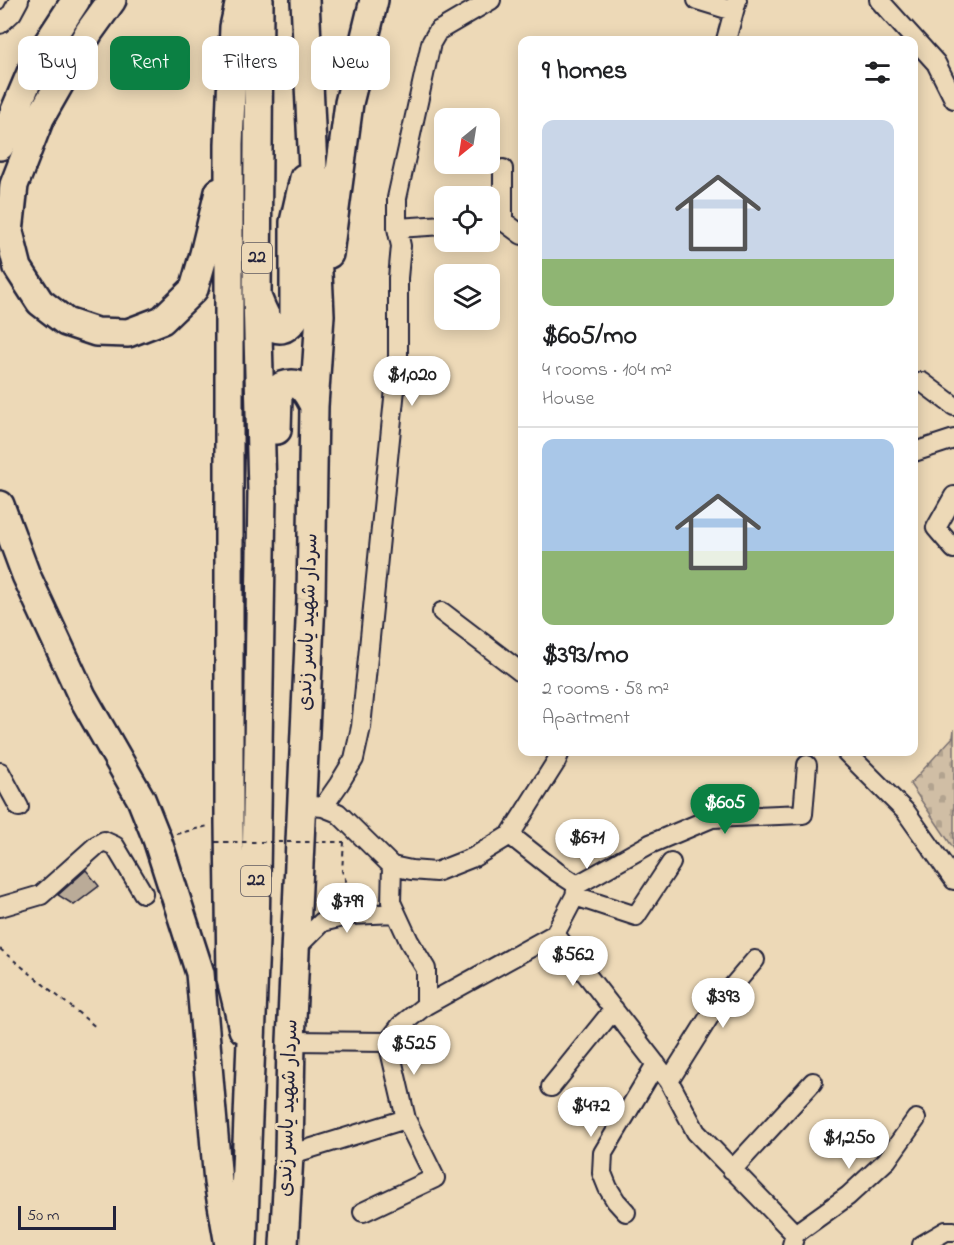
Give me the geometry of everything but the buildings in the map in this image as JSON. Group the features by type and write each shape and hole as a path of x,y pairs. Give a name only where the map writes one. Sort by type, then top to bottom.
{"highway":[{"path":"0,146 36,61 76,0"},
{"path":"112,0 89,32 40,118 14,185 9,232 18,268 40,302 66,322 96,332 128,333 162,320 194,289 229,144"},
{"path":"240,0 234,27 229,144 222,832 231,979 251,1066"},
{"name":"سردار شهید یاسر زندی","path":"243,1245 255,940 262,492 257,295 259,0"},
{"name":"سردار شهید یاسر زندی","path":"284,1245 290,1155 295,949 312,804 311,599 314,406 320,315 305,0"},
{"path":"308,88 320,0"},
{"path":"320,315 349,103 374,0"},
{"path":"257,295 266,321 272,326 285,327 294,319 294,222 311,149"},
{"path":"262,492 276,473 278,396 282,386 297,384 306,392 314,406"},
{"path":"0,505 26,575 82,696 141,799 158,838 200,973 218,1182 229,1245"}],"street":[{"path":"312,804 339,784 354,759 362,727 398,359 398,278 401,246 397,228 397,198 431,43 438,31 491,0"},
{"path":"697,0 735,5 727,36"},
{"path":"879,0 912,36"},
{"path":"918,43 936,63 954,99"},
{"path":"500,192 503,169"},
{"path":"500,224 518,233"},
{"path":"397,228 434,226"},
{"path":"922,382 954,406"},
{"path":"918,451 954,439"},
{"path":"954,496 936,528 954,549"},
{"path":"442,612 518,670"},
{"path":"312,804 339,813 392,866 436,872 474,857 510,835 558,756"},
{"path":"850,756 906,812 954,880"},
{"path":"388,1042 401,1025 426,1005 555,934 576,890 650,844 712,818 802,814 807,765"},
{"path":"0,772 19,807"},
{"path":"510,835 576,890 636,916 671,863"},
{"path":"0,907 41,895 104,841 115,846 143,893"},
{"path":"392,866 391,902 409,941 426,969 426,1005"},
{"path":"295,949 322,922 359,915 396,913"},
{"path":"555,934 669,1081 696,1132 786,1222 794,1239 848,1196 886,1160 916,1119"},
{"path":"669,1081 716,1006 755,960"},
{"path":"551,1087 614,1009"},
{"path":"291,1041 388,1042"},
{"path":"363,1212 435,1178 406,1119 388,1042"},
{"path":"626,1212 608,1188 602,1173 603,1153 656,1064"},
{"path":"732,1170 813,1082"},
{"path":"290,1155 406,1119"},
{"path":"922,1245 946,1232 954,1231"}],"path":[{"path":"158,838 222,832 344,842 342,871 359,915"},
{"path":"0,949 97,1028"}],"green space":[{"path":"954,729 954,849 910,784 953,737"}]}
